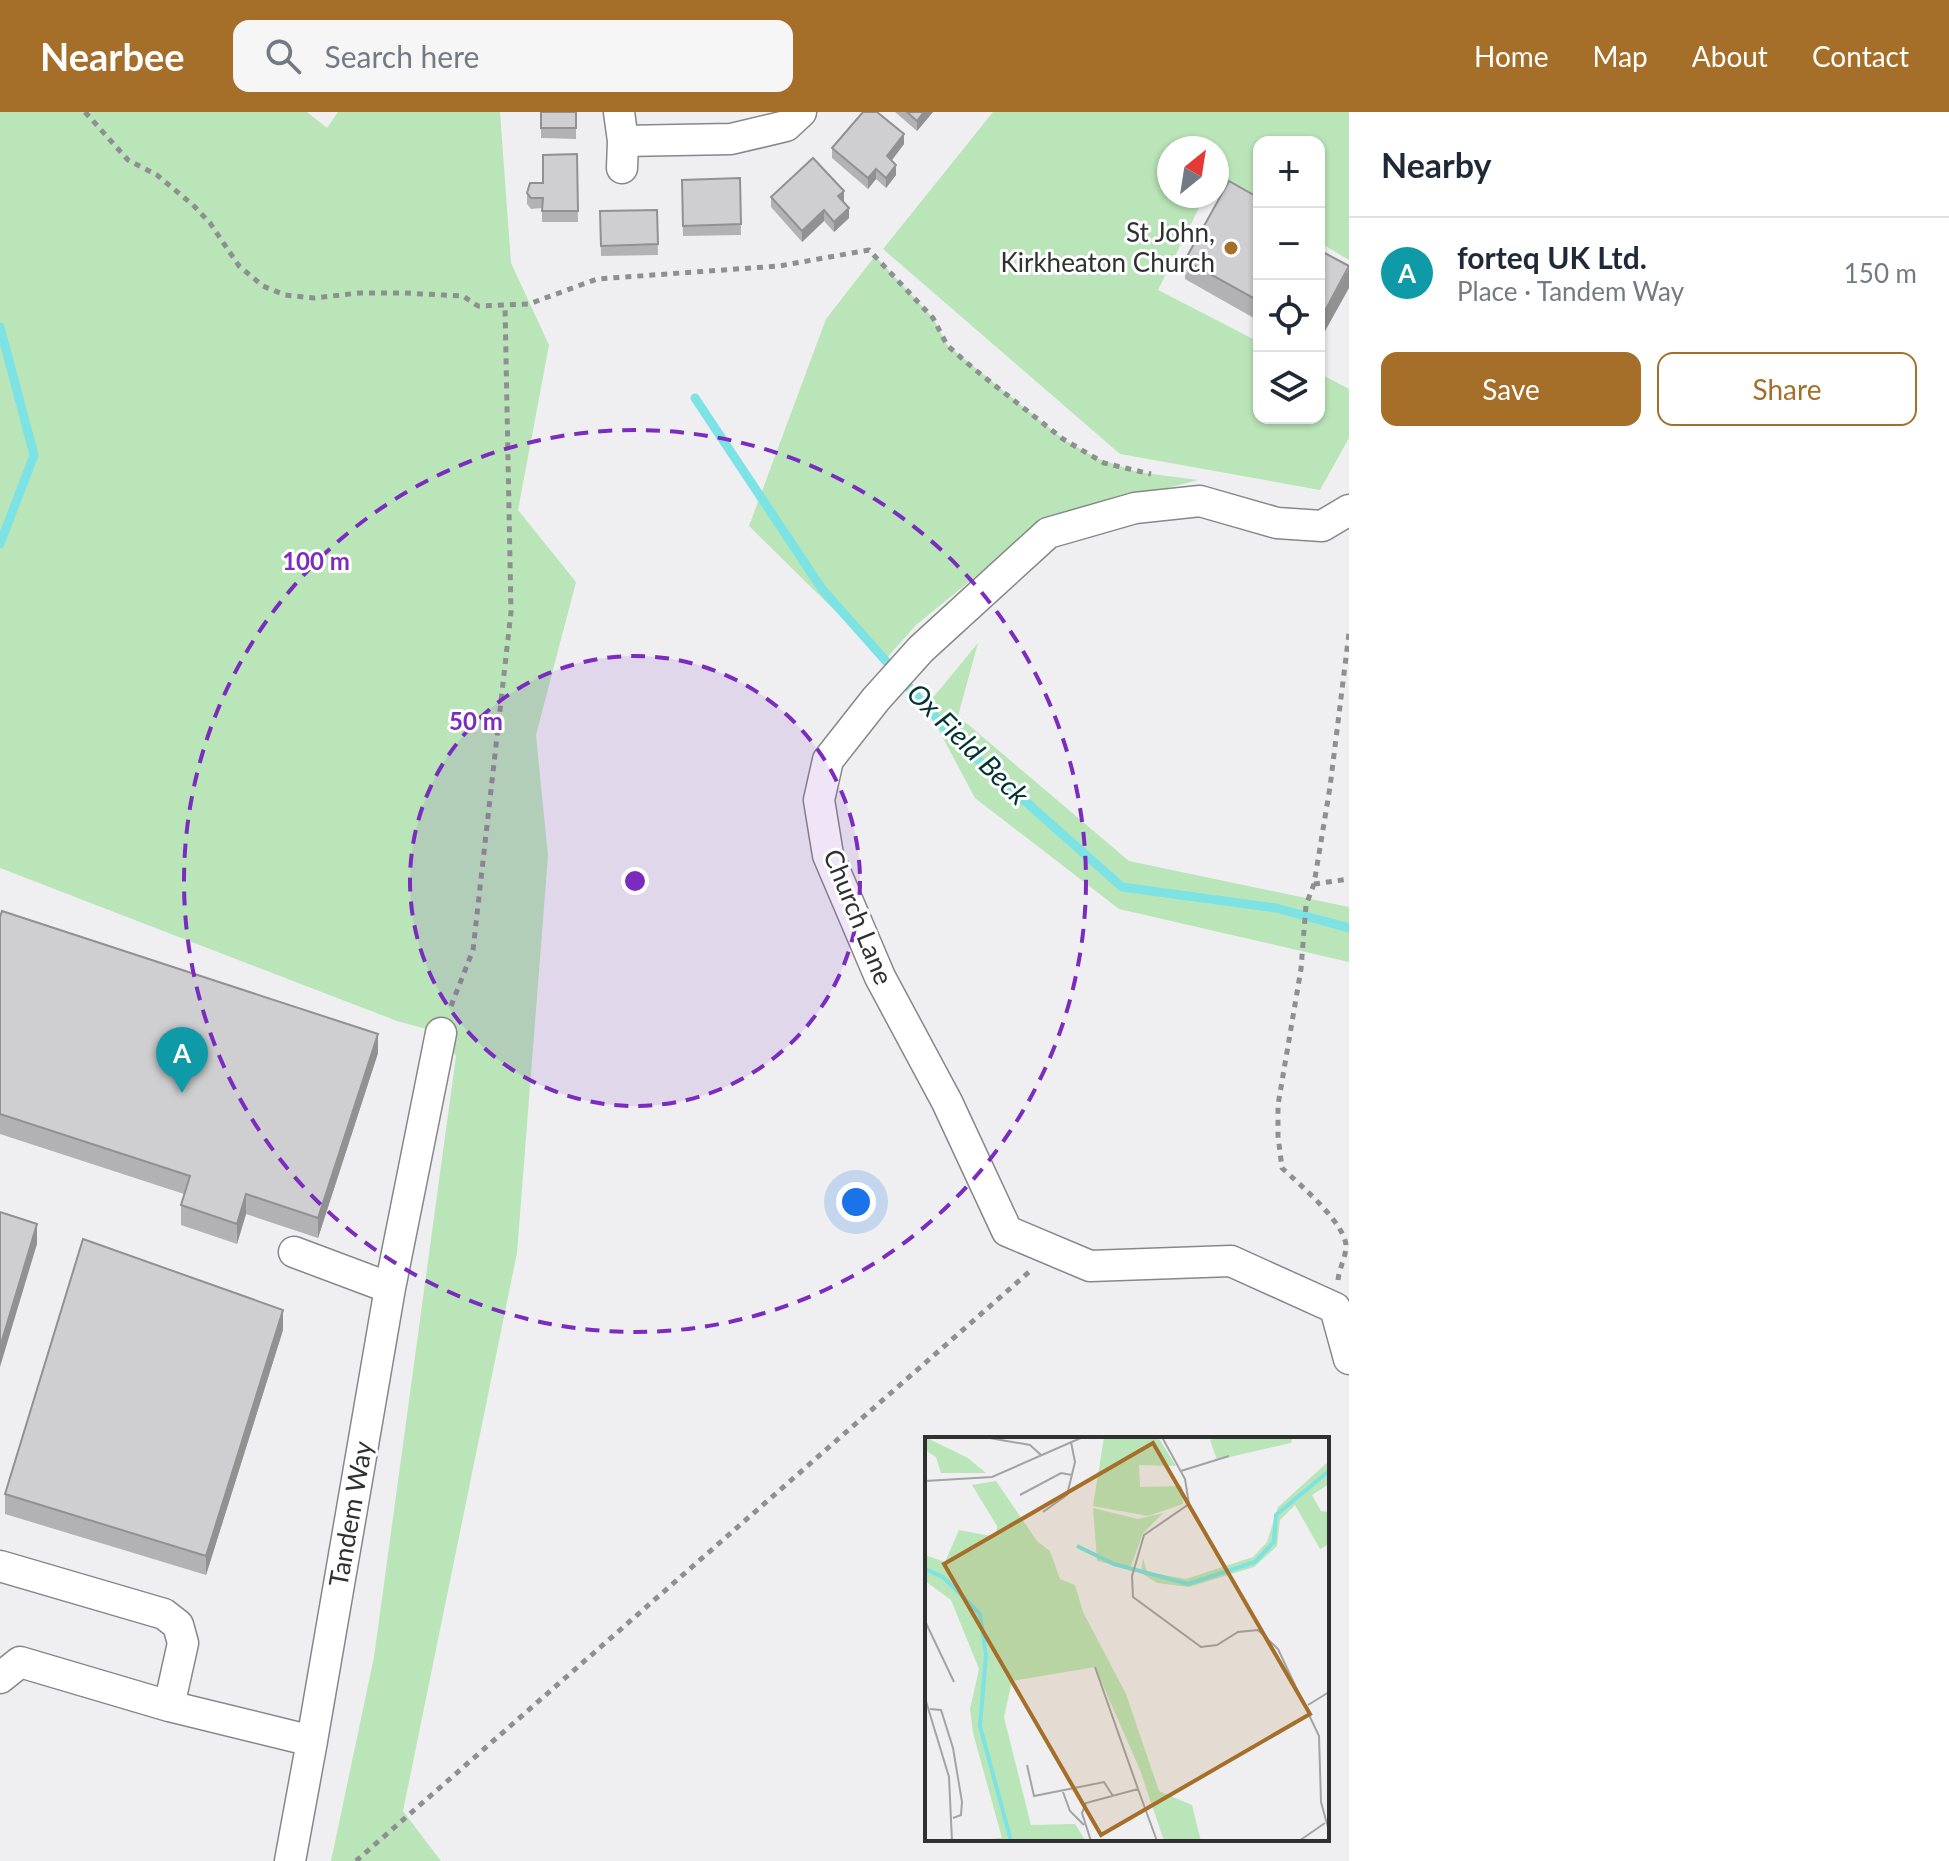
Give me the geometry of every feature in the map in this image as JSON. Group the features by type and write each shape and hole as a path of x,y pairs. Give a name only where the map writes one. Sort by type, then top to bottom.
{"street":[{"path":"621,140 731,139 786,126 801,112"},
{"name":"Church Lane","path":"1335,1308 1231,1261 1090,1266 1007,1231 947,1102 880,977 828,855 819,800 828,760 876,699 921,649 1048,533 1135,508 1200,501 1277,523 1322,526 1349,510"},
{"name":"Tandem Way","path":"290,1861 390,1288 441,1033"},
{"path":"294,1252 390,1288"},
{"path":"1335,1308 1349,1359"},
{"path":"0,1566 164,1614 178,1625 183,1643 169,1706"},
{"path":"0,1678 20,1662 169,1706 312,1741"}],"path":[{"path":"85,112 128,160 157,175 193,205 210,223 239,266 263,286 285,295 314,298 359,293 404,293 463,296 478,306 529,304 597,279 779,266 869,250 933,318 947,345 974,369 1063,439 1104,463 1153,474"},
{"path":"441,1033 473,950 511,612 505,305"},
{"path":"1335,1308 1339,1266 1346,1248 1344,1238 1321,1203 1282,1168 1278,1105 1304,937 1306,905 1314,884 1330,787 1349,633"},
{"path":"1314,884 1349,879"},
{"path":"356,1861 1054,1251"}],"green space":[{"path":"0,112 307,112 327,128 338,112 500,112 511,263 549,345 518,510 576,582 536,735 548,856 517,1253 403,1811 441,1861 331,1861 374,1657 456,1056 441,1033 397,1021 0,868"},
{"path":"993,112 1349,112 1349,260 1325,246 1325,136 1253,136 1253,202 1229,188 1229,136 1157,136 1157,208 1199,208 1158,290 1253,339 1253,424 1325,424 1325,376 1349,389 1349,438 1320,490 1120,454 883,249"},
{"path":"875,256 933,318 947,345 1063,439 1096,458 1137,472 1198,480 1045,520 916,625 885,660 749,526 826,319"},
{"path":"978,643 958,716 1129,861 1349,907 1349,962 1119,909 975,798 926,706"}],"building":[{"path":"541,112 576,112 576,128 541,128"},
{"path":"863,112 877,112 904,134 887,156 896,165 886,178 876,169 868,178 832,148"},
{"path":"907,112 924,112 917,121"},
{"path":"577,154 578,211 542,211 543,198 531,198 527,193 530,183 543,183 543,155"},
{"path":"813,158 844,191 838,196 849,208 834,222 824,210 802,231 771,197"},
{"path":"740,178 741,224 683,226 682,180"},
{"name":"St John, Kirkheaton Church","path":"1229,181 1253,195 1253,298 1185,260 1214,208 1229,208"},
{"path":"657,210 658,244 601,246 600,211"},
{"path":"1325,253 1349,266 1325,311"},
{"path":"2,911 378,1034 318,1218 246,1194 237,1224 181,1205 190,1176 0,1114"},
{"path":"0,1212 37,1224 0,1347"},
{"path":"83,1239 283,1310 206,1556 5,1494"}],"waterway":[{"path":"0,327 34,455 0,544"},
{"name":"Ox Field Beck","path":"695,398 822,589 956,740 1122,887 1276,908 1349,928"}],"place":[{"name":"St John, Kirkheaton Church","path":"1231,248"},
{"name":"forteq UK Ltd.","path":"182,1093"}]}
